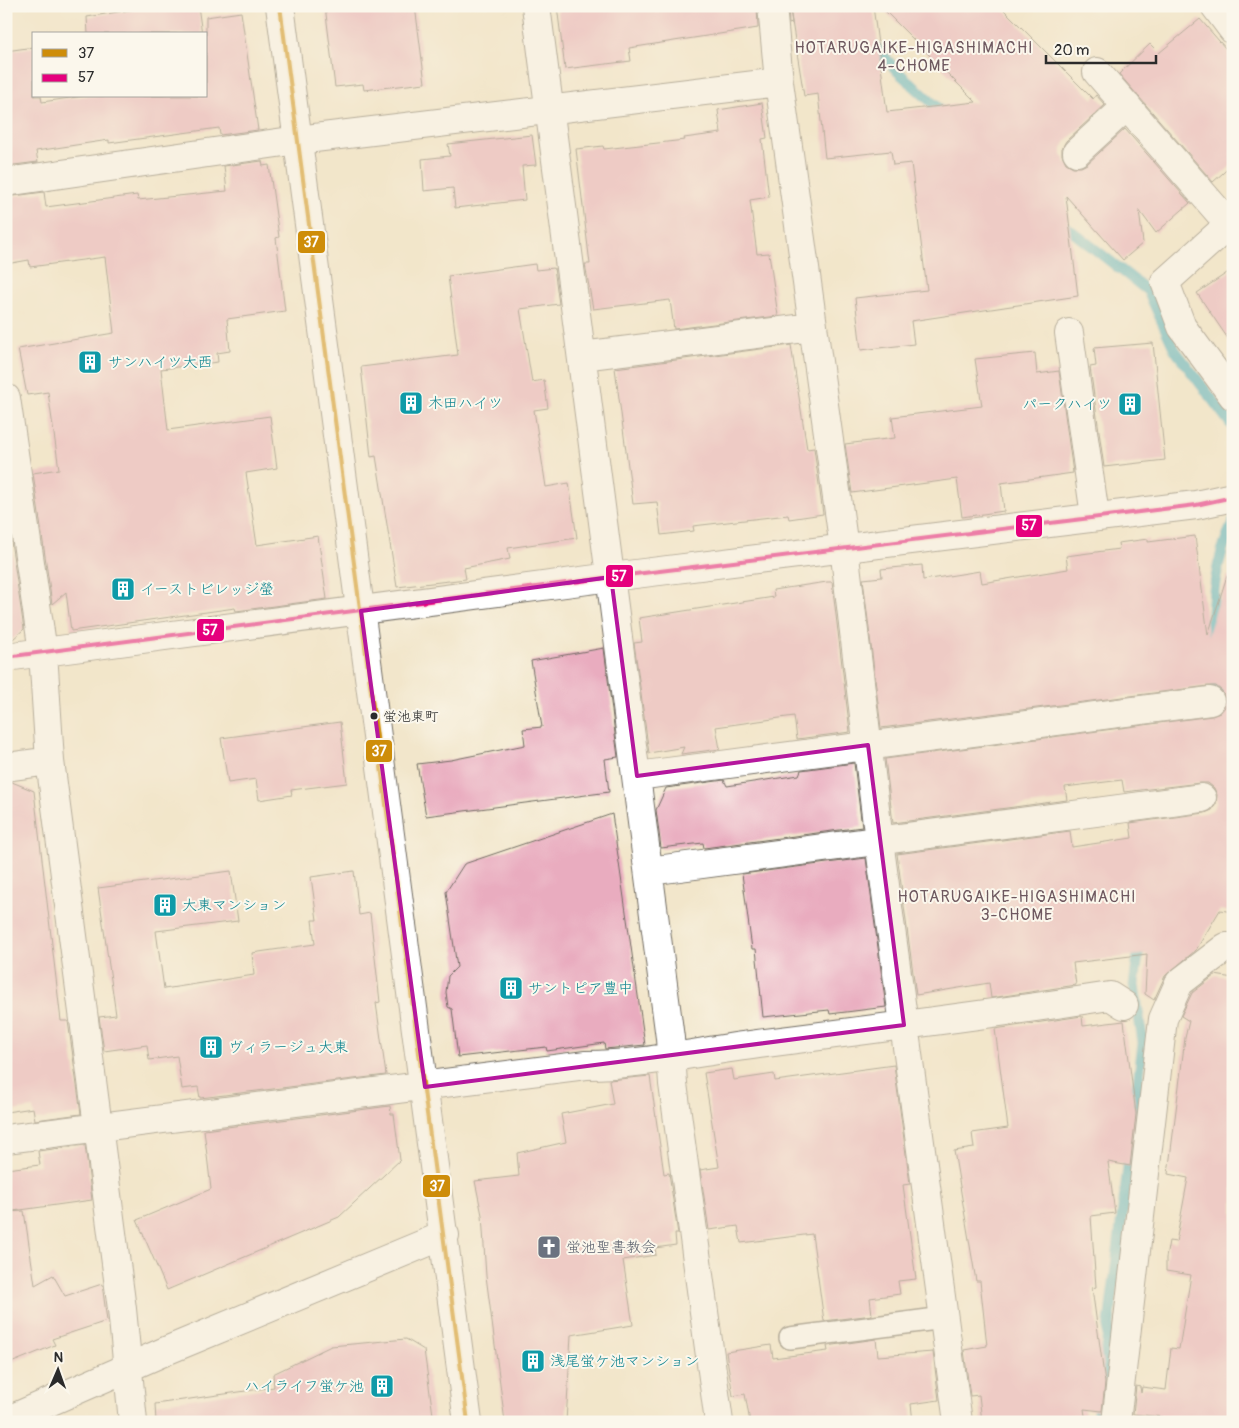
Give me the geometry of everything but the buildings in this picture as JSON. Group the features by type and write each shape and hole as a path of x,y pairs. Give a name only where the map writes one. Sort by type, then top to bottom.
{"main road":[{"path":"280,6 445,1236 468,1422"},
{"path":"536,6 612,577 649,871 674,1094 719,1422"},
{"path":"772,6 779,82 844,548 879,840 958,1422"},
{"path":"1215,6 1233,30"},
{"path":"1097,72 1231,222 1165,282 1182,327 1233,396"},
{"path":"6,182 298,140 779,82"},
{"path":"1077,152 1127,106"},
{"path":"582,356 813,327"},
{"path":"1069,333 1095,516"},
{"path":"6,398 44,652 50,760 122,1309 133,1422"},
{"path":"6,657 612,577 1196,505 1233,497"},
{"path":"637,776 1210,701"},
{"path":"6,767 50,760"},
{"path":"649,871 1202,798"},
{"path":"1116,1422 1162,1026 1170,1001 1179,983 1226,947 1233,947"},
{"path":"6,1139 586,1065 628,1064 1110,996 1124,1005"},
{"path":"6,1421 128,1367 445,1236"}],"lane":[{"path":"790,1338 944,1318"}],"highlighted area":[{"path":"611,577 637,776 868,745 904,1025 425,1087 361,611"}],"waterway":[{"path":"870,40 897,71 947,116"},
{"path":"1059,221 1148,291 1175,350 1233,427"},
{"path":"1211,638 1212,608 1218,565 1233,523"},
{"path":"1215,671 1221,727"},
{"path":"1133,1123 1143,1043 1134,985 1140,941"},
{"path":"1097,1422 1130,1151"}],"transit line":[{"name":"37","path":"280,6 468,1422"},
{"name":"57","path":"6,657 611,577 1196,505 1233,497"}],"place":[{"name":"サンハイツ大西","path":"90,362"},
{"name":"木田ハイツ","path":"411,403"},
{"name":"パークハイツ","path":"1130,404"},
{"name":"イーストビレッジ螢","path":"123,589"},
{"name":"蛍池東町","path":"374,716"},
{"name":"大東マンション","path":"165,905"},
{"name":"サントピア豊中","path":"511,988"},
{"name":"ヴィラージュ大東","path":"211,1047"},
{"name":"蛍池聖書教会","path":"549,1247"},
{"name":"浅尾蛍ケ池マンション","path":"533,1361"},
{"name":"ハイライフ蛍ケ池","path":"382,1386"}],"district":[{"name":"HOTARUGAIKE-HIGASHIMACHI 4-CHOME","path":"914,56"},
{"name":"HOTARUGAIKE-HIGASHIMACHI 3-CHOME","path":"1017,905"}]}
